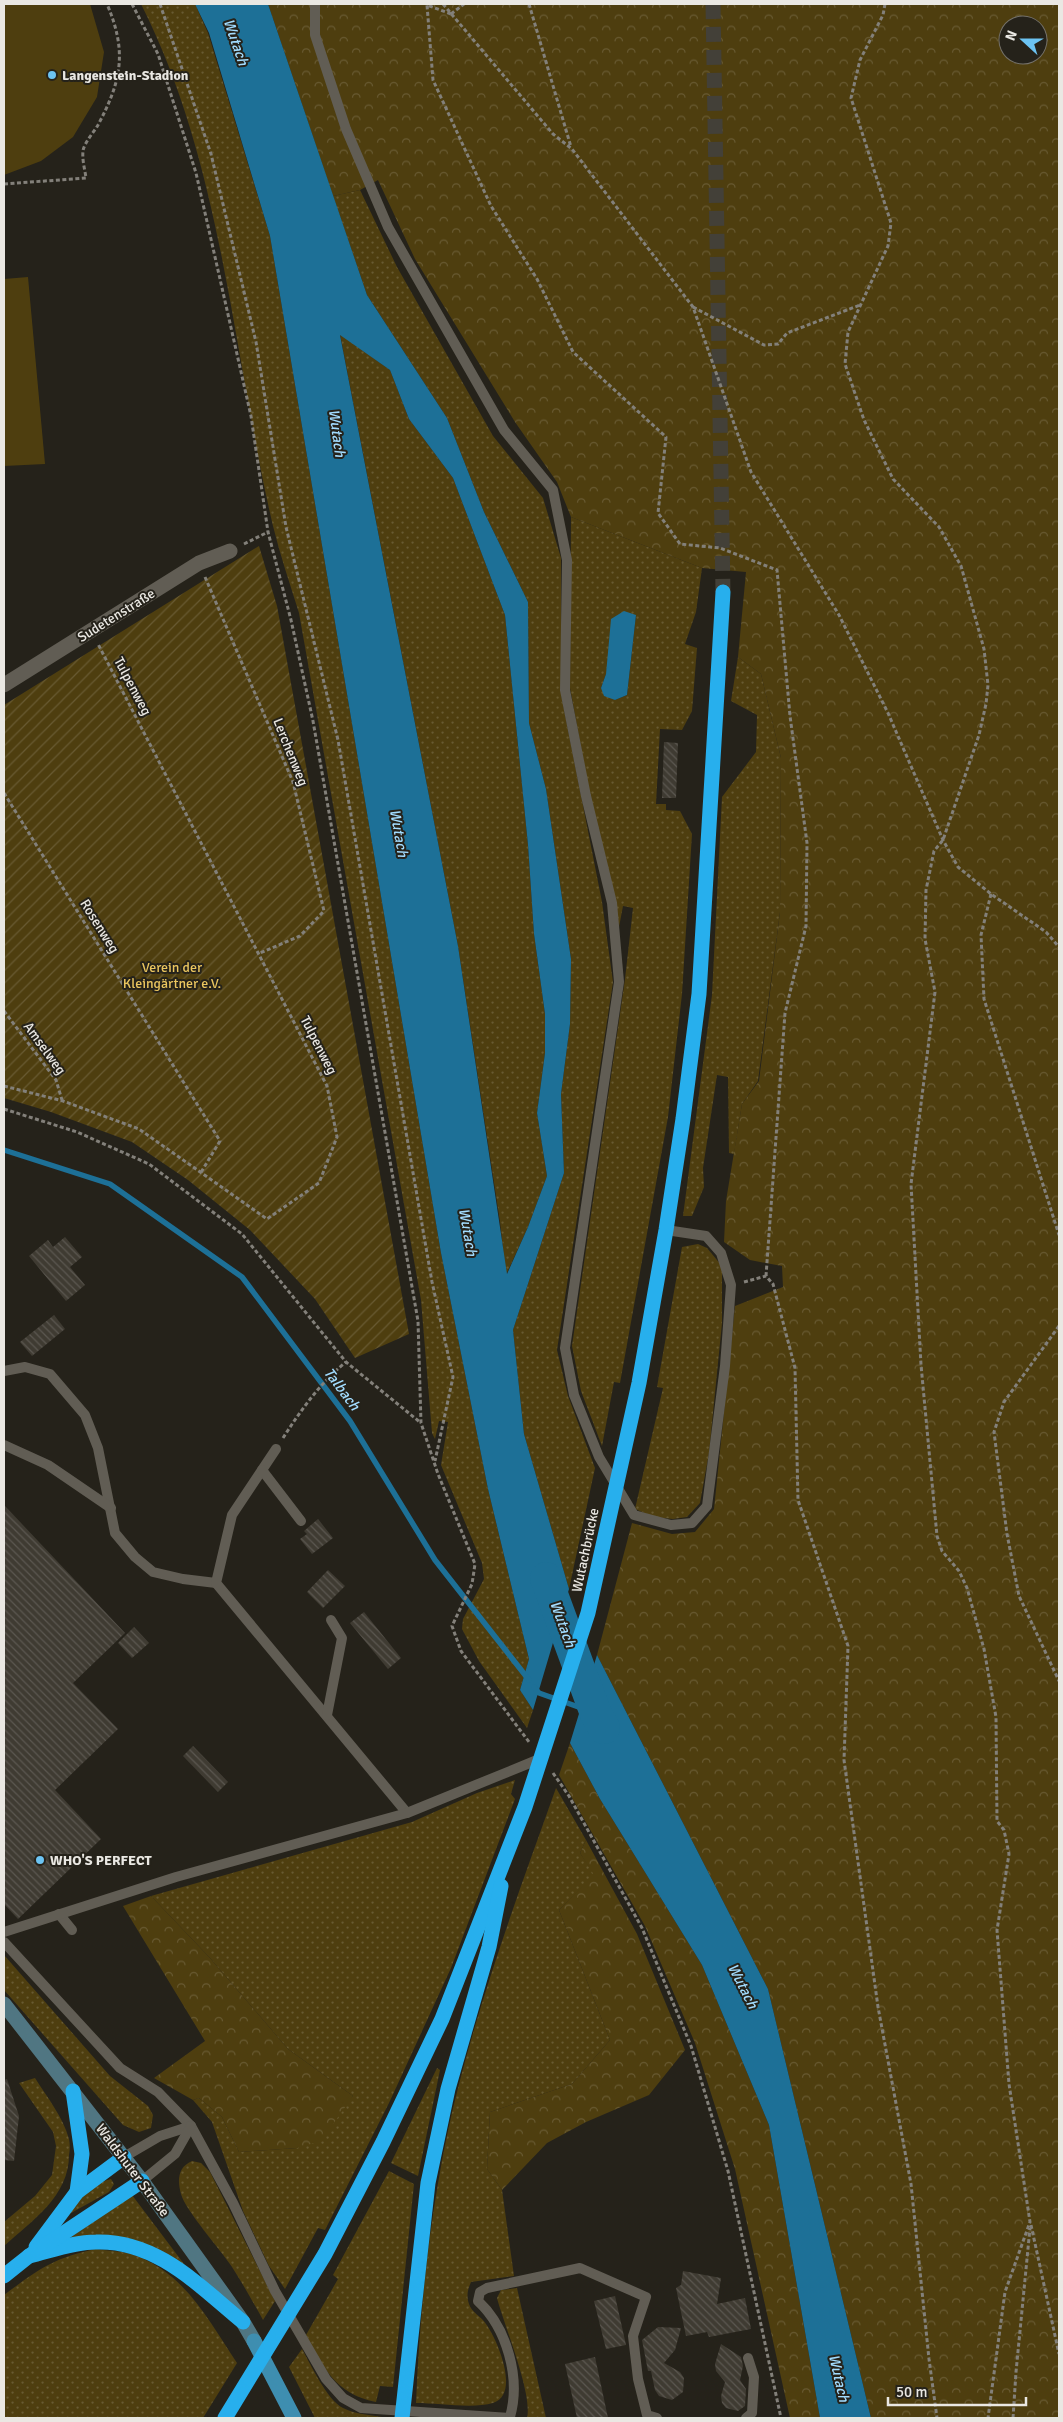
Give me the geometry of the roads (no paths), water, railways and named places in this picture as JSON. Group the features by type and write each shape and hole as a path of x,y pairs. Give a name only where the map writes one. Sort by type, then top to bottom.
{"highway":[{"name":"Wutachbrücke","path":"510,1846 525,1807 588,1613 639,1383 666,1230 699,994 723,592"},
{"path":"225,2418 325,2254 384,2142 442,2018 510,1846"},
{"path":"402,2418 404,2386 428,2183 448,2089 489,1947 510,1846"},
{"path":"73,2091 82,2154 77,2192"},
{"path":"29,2256 77,2192 124,2157"},
{"path":"4,2276 29,2256 142,2180"},
{"path":"29,2256 96,2242 135,2245 165,2260 243,2322"}],"main road":[{"name":"Waldshuter Straße","path":"4,2004 142,2180 243,2322 294,2418"}],"street":[{"name":"Sudetenstraße","path":"4,685 199,563 230,551"}],"lane":[{"path":"314,4 315,35 346,129 388,227 504,430 553,490 567,560 565,690 586,796 612,903 619,982 564,1348 574,1395 599,1457 634,1515 671,1524 692,1523 707,1506 725,1366 731,1285 722,1253 706,1236 666,1230"},
{"path":"4,1371 25,1367 50,1374 85,1415 98,1448 103,1481 111,1508 115,1533 135,1557 153,1572 183,1579 216,1582 407,1813"},
{"path":"4,1445 48,1465 111,1508"},
{"path":"216,1582 232,1515 276,1449"},
{"path":"262,1470 301,1521"},
{"path":"327,1715 342,1638 331,1620"},
{"path":"4,1932 176,1877 407,1813 542,1758"},
{"path":"59,1914 72,1930"},
{"path":"4,1942 97,2038 120,2068 158,2092 191,2126 233,2203 275,2291 326,2379 343,2398 361,2408 510,2418 513,2375 507,2347 489,2311 478,2301 480,2292 487,2288 580,2268 646,2298 633,2336 638,2379 646,2415 657,2418"},
{"path":"124,2157 160,2136 191,2126"},
{"path":"142,2180 175,2154 191,2126"},
{"path":"746,2418 752,2414 754,2377 748,2358"}],"water":[{"path":"195,4 268,4 367,295 447,418 484,512 528,602 529,723 546,789 571,959 570,1024 561,1094 564,1173 513,1330 524,1434 569,1589 533,1710 520,1690 529,1659 488,1489 441,1253 270,236 209,33","holes":["340,335 390,370 409,419 453,478 505,615 528,845 534,934 545,1014 545,1053 537,1113 547,1176 528,1227 507,1274 458,946"]},
{"path":"624,611 636,615 627,695 615,700 604,696 601,688 606,674 611,619"},
{"path":"597,1655 768,1989 871,2418 820,2418 769,2125 702,1965 600,1799 570,1743"}],"waterway":[{"name":"Talbach","path":"4,1150 110,1184 242,1277 350,1421 435,1560 529,1680"},
{"name":"Wutach","path":"546,1578 596,1714 604,1728"},
{"name":"Talbach","path":"534,1687 539,1693 587,1710"}],"tunnel":[{"path":"713,4 723,592"}],"place":[{"name":"Langenstein-Stadion","path":"52,75"},
{"name":"WHO'S PERFECT","path":"40,1860"}],"park label":[{"name":"Verein der Kleingärtner e.V.","path":"172,976"}]}
